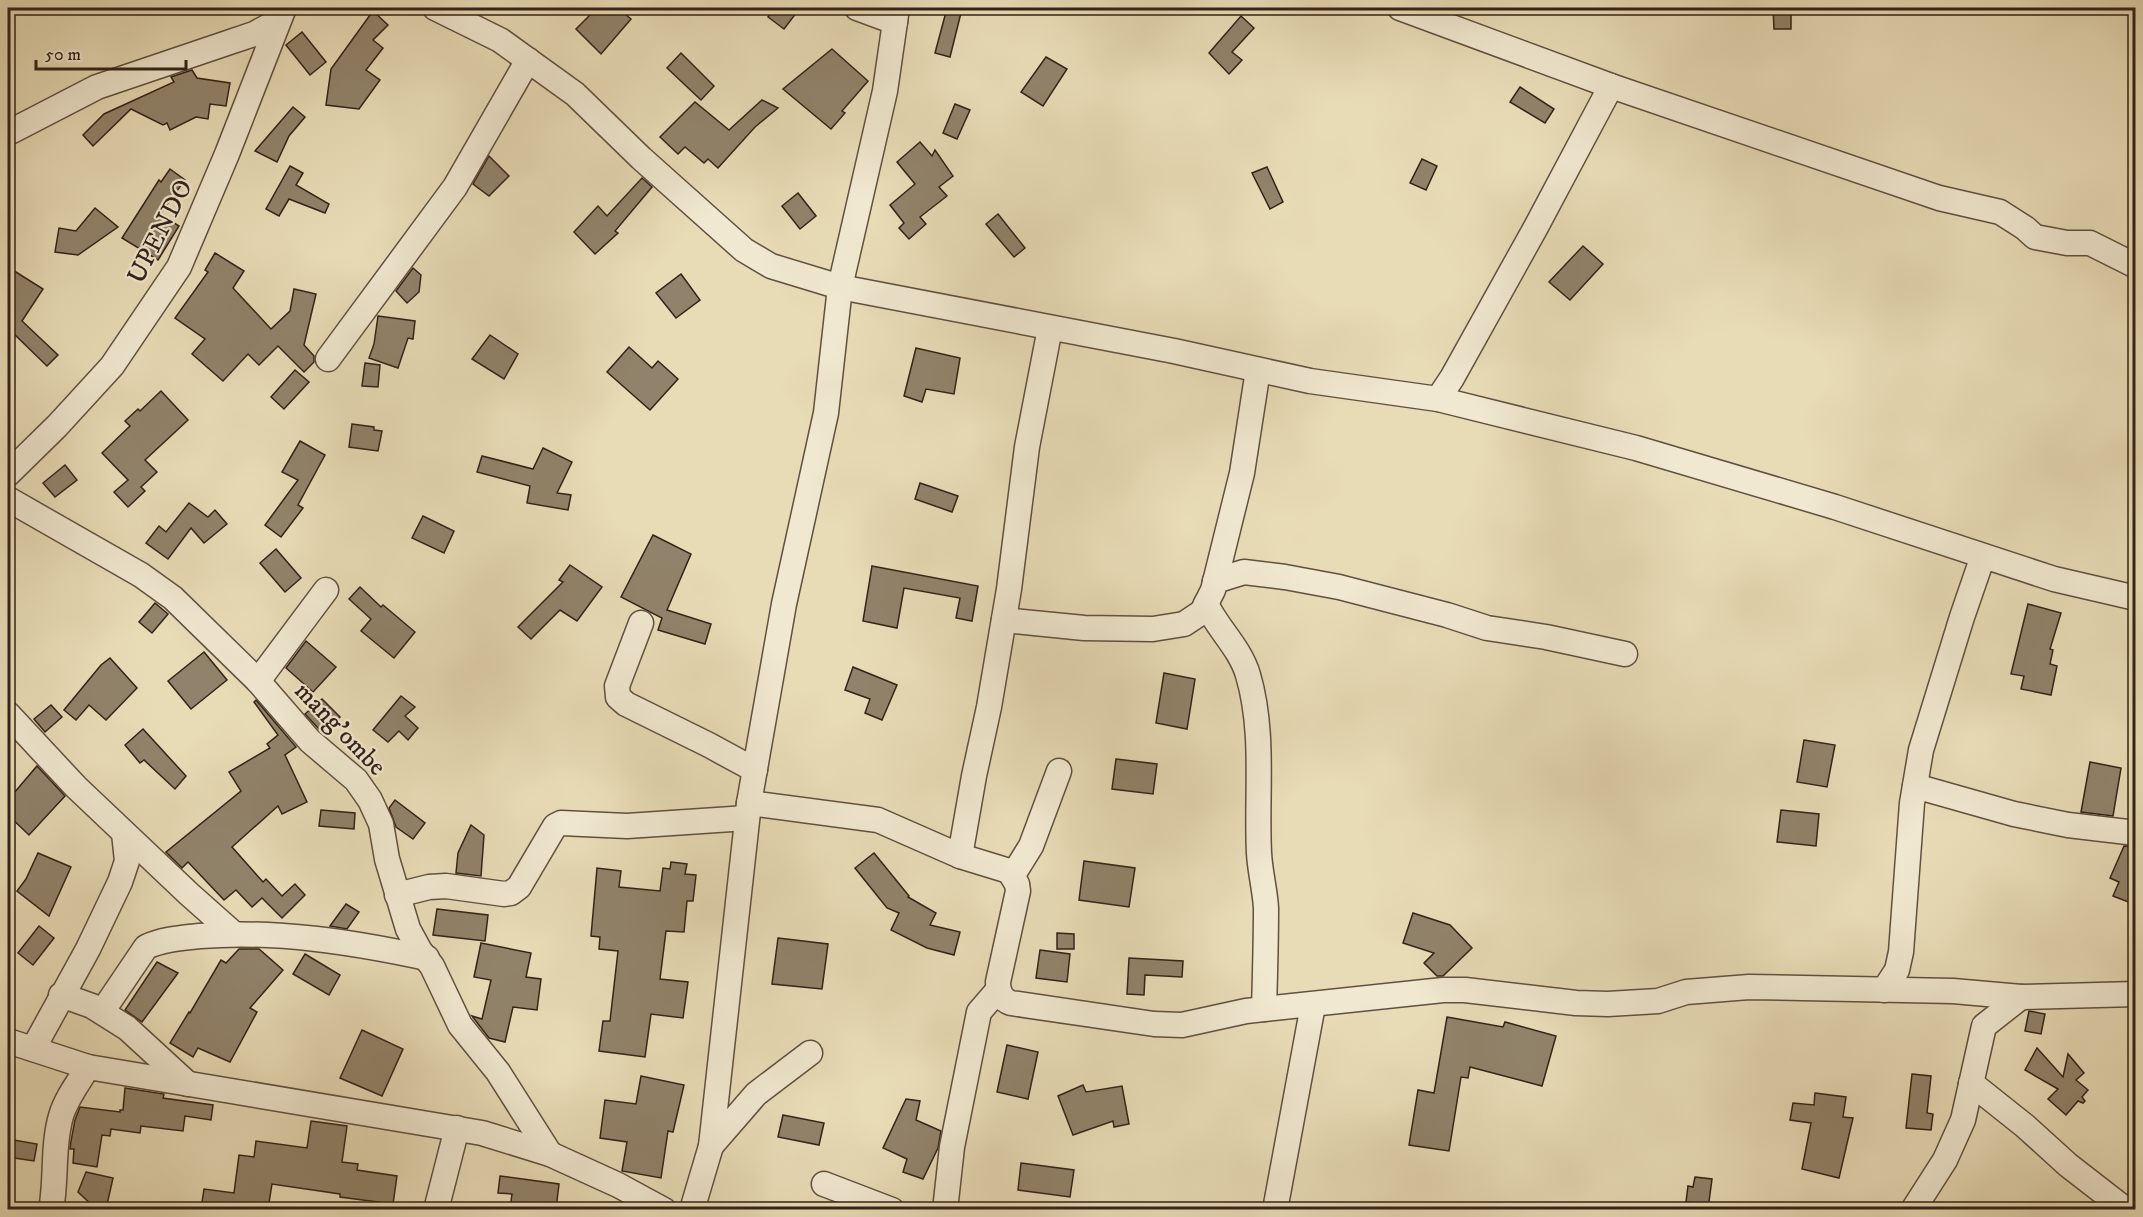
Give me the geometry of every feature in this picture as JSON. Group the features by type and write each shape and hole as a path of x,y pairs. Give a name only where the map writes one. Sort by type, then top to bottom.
{"street":[{"path":"435,8 500,40 575,94 641,158 744,250 771,266 840,287 1174,351 1310,381 1438,399 1636,448 1835,507 2081,587 2136,598"},
{"path":"692,1209 711,1146 754,770 784,604 826,413 840,287 885,92 896,15 857,8"},
{"path":"1400,8 1611,87 1939,198 2000,212 2035,237 2067,243 2090,243 2136,266"},
{"path":"8,133 97,87 254,34 281,14"},
{"name":"UPENDO","path":"8,474 57,426 112,366 179,267 227,154 281,14"},
{"path":"328,359 455,187 528,60"},
{"path":"1438,399 1525,247 1611,87"},
{"path":"960,856 1004,620 1028,447 1050,328"},
{"path":"1004,620 1084,628 1153,629 1184,624 1202,612 1215,581 1242,473 1258,370"},
{"name":"mang'ombe","path":"8,499 141,575 173,598 258,681 310,741 356,780 370,800 381,824 387,860 408,929 420,951 427,958 460,1025 498,1072 550,1154"},
{"path":"1884,990 1897,970 1901,952 1915,786 1926,732 1983,556"},
{"path":"1215,581 1244,572 1285,577 1447,615 1487,628 1546,637 1625,654"},
{"path":"258,681 326,590"},
{"path":"1206,604 1213,620 1233,645 1248,673 1256,713 1260,778 1259,854 1266,906 1264,1009"},
{"path":"641,623 616,686 618,697 626,704 754,770"},
{"path":"8,714 76,787 189,894 234,933"},
{"path":"1012,875 1034,840 1059,771"},
{"path":"1915,786 2014,814 2068,825 2136,833"},
{"path":"397,895 429,887 446,886 511,893 519,887 555,826 561,824 627,826 748,811 878,820 960,856 1009,872 1018,891 998,982 998,990 1005,1000 1011,1003 1167,1025 1182,1025 1225,1014 1264,1009 1443,990 1465,990 1536,999 1608,1004 1658,1000 1686,992 1749,987 1953,991 2021,997 2136,994"},
{"path":"33,1049 88,949 120,882 127,861 124,832"},
{"path":"102,1012 147,947 155,943 184,938 234,933 299,938 373,946 427,958"},
{"path":"945,1209 952,1147 979,1012 998,990"},
{"path":"61,995 92,1006 127,1028 188,1084"},
{"path":"1913,1209 1945,1160 1958,1133 1968,1103 1984,1026 2021,997"},
{"path":"1275,1209 1313,1005"},
{"path":"8,1041 88,1067 457,1128 510,1140 550,1154 664,1209"},
{"path":"711,1146 756,1094 810,1053"},
{"path":"51,1209 57,1134 61,1114 88,1067"},
{"path":"1971,1083 2025,1126 2068,1165 2126,1209"},
{"path":"436,1209 457,1128"},
{"path":"824,1184 892,1209"}],"building":[{"path":"597,8 618,8 631,19 601,54 576,29"},
{"path":"776,8 800,8 784,29 768,17"},
{"path":"947,8 962,9 950,57 935,53"},
{"path":"1773,8 1791,8 1791,29 1774,29"},
{"path":"373,11 388,25 373,40 383,48 366,70 380,80 359,109 326,105 331,69"},
{"path":"1241,16 1254,28 1232,52 1242,60 1229,74 1209,53"},
{"path":"302,32 326,62 310,75 286,45"},
{"path":"832,49 868,81 842,111 845,113 831,129 783,89"},
{"path":"681,53 714,86 701,100 667,68"},
{"path":"1046,57 1067,69 1043,106 1021,92"},
{"path":"192,70 197,78 230,83 226,106 210,104 208,119 196,117 170,130 167,123 163,125 131,109 93,146 83,135 104,114 174,82 171,77"},
{"path":"1520,87 1554,109 1545,123 1510,102"},
{"path":"762,100 778,108 755,127 718,168 708,159 704,163 685,147 678,154 660,137 695,102 729,130"},
{"path":"955,104 970,110 957,139 943,133"},
{"path":"293,107 305,117 289,136 277,162 255,151"},
{"path":"920,142 932,156 935,150 953,176 939,187 947,196 920,217 926,224 909,239 899,228 904,223 890,205 915,184 897,162"},
{"path":"489,156 509,176 489,196 473,184"},
{"path":"1422,159 1437,166 1426,190 1410,183"},
{"path":"290,166 303,173 296,185 329,204 325,213 289,199 279,216 266,209"},
{"path":"1267,167 1283,202 1270,209 1252,173"},
{"path":"170,169 185,180 160,214 179,226 158,260 122,238 159,180 161,182"},
{"path":"642,178 652,187 615,231 618,233 595,254 574,232 598,206 607,216"},
{"path":"798,193 816,216 800,229 782,206"},
{"path":"95,208 118,227 78,255 55,252 59,228 76,231"},
{"path":"998,214 1025,248 1014,257 986,224"},
{"path":"1583,246 1603,264 1570,300 1549,282"},
{"path":"215,253 244,271 233,288 271,329 290,311 294,289 316,294 304,345 314,356 314,362 304,372 278,346 259,365 248,354 223,381 192,354 205,339 175,318 208,272 205,270"},
{"path":"8,267 43,289 22,321 58,355 47,366 14,334 8,344"},
{"path":"413,268 421,275 419,292 407,303 396,291"},
{"path":"681,274 700,300 676,318 656,293"},
{"path":"378,316 415,321 413,339 408,338 398,368 369,358 374,344"},
{"path":"490,335 518,354 504,379 472,359"},
{"path":"629,347 652,368 658,361 678,379 650,410 607,372"},
{"path":"916,348 960,358 954,394 926,389 922,402 904,396"},
{"path":"365,363 380,365 378,387 362,386"},
{"path":"295,370 309,382 284,409 271,397"},
{"path":"161,391 188,420 145,460 157,472 141,487 145,491 128,507 114,492 128,480 102,453 130,426 125,421 138,409 140,411"},
{"path":"352,424 374,427 374,430 382,431 378,451 349,447"},
{"path":"300,441 325,455 298,505 303,508 281,537 265,525 298,480 282,472"},
{"path":"543,448 572,462 557,493 571,495 568,510 527,503 530,486 477,472 482,456 533,469"},
{"path":"65,465 77,480 55,497 43,483"},
{"path":"920,483 958,496 952,512 915,499"},
{"path":"189,503 208,517 215,510 227,524 204,543 191,528 168,559 146,543 159,526 166,532"},
{"path":"423,516 454,531 444,553 412,538"},
{"path":"653,535 691,554 667,610 711,624 705,644 658,630 662,618 621,597"},
{"path":"276,549 301,578 285,592 260,563"},
{"path":"570,565 602,587 577,621 560,610 531,639 518,627 563,582 559,580"},
{"path":"872,566 978,586 972,621 956,618 960,598 904,588 897,628 863,621"},
{"path":"360,587 381,607 383,605 415,632 394,658 361,631 371,619 349,599"},
{"path":"155,603 168,614 152,633 139,622"},
{"path":"2028,604 2061,613 2050,649 2053,650 2050,664 2057,666 2051,695 2021,689 2024,676 2011,674"},
{"path":"306,641 336,667 313,692 286,668"},
{"path":"204,652 227,680 191,709 168,681"},
{"path":"110,658 137,688 106,720 89,705 76,720 64,710 101,665"},
{"path":"853,667 897,685 882,720 865,713 870,699 845,690"},
{"path":"1164,673 1195,679 1187,729 1156,723"},
{"path":"401,696 415,707 405,716 418,728 408,740 399,731 388,742 373,730"},
{"path":"322,699 340,717 328,728 325,725 319,729 305,714"},
{"path":"256,700 296,747 285,755 307,802 282,814 278,806 232,847 263,882 266,879 282,896 295,884 305,895 282,918 262,898 252,907 236,890 224,900 188,862 182,868 166,852 241,791 229,772 270,748 267,744 278,735 254,702"},
{"path":"51,705 62,717 45,732 34,719"},
{"path":"143,729 186,776 175,789 144,760 140,763 125,745"},
{"path":"1804,740 1835,745 1827,787 1797,782"},
{"path":"1116,759 1157,764 1153,794 1112,789"},
{"path":"2090,762 2121,768 2113,816 2081,812"},
{"path":"37,766 65,796 29,835 8,815 8,800"},
{"path":"395,800 425,823 413,839 396,827 389,808"},
{"path":"321,810 355,813 354,829 319,826"},
{"path":"1781,810 1819,814 1816,846 1777,842"},
{"path":"471,825 484,835 481,876 456,873 458,853"},
{"path":"2124,846 2136,847 2136,905 2113,896 2119,882 2110,878"},
{"path":"38,853 71,867 49,916 17,891 26,879"},
{"path":"874,853 908,897 936,913 930,925 960,932 954,955 927,948 891,930 899,913 887,908 855,868"},
{"path":"1084,861 1135,868 1129,907 1079,900"},
{"path":"671,862 687,864 685,874 696,875 693,901 687,901 684,932 666,931 660,979 688,982 683,1018 651,1014 645,1057 599,1051 603,1021 610,1021 618,951 599,949 600,937 591,936 597,868 621,871 619,887 660,891 663,868 670,869"},
{"path":"346,904 359,912 347,929 330,926"},
{"path":"437,909 488,915 485,941 433,935"},
{"path":"1413,913 1450,925 1472,948 1443,976 1437,976 1424,963 1434,953 1403,943"},
{"path":"39,926 54,938 33,965 18,953"},
{"path":"1057,933 1074,934 1074,949 1057,949"},
{"path":"778,938 828,944 822,989 772,984"},
{"path":"481,943 531,953 526,977 541,979 537,1010 513,1007 505,1042 489,1038 472,1016 482,1019 491,980 474,977"},
{"path":"239,949 259,949 283,970 250,1008 257,1012 230,1062 198,1048 193,1057 170,1043 221,960 226,963"},
{"path":"1040,950 1070,954 1067,982 1036,978"},
{"path":"305,954 340,975 329,995 293,974"},
{"path":"1129,958 1183,961 1182,977 1145,975 1144,995 1127,994"},
{"path":"157,962 178,973 142,1022 125,1010"},
{"path":"2029,1011 2045,1014 2041,1034 2025,1031"},
{"path":"1447,1017 1503,1027 1505,1022 1556,1036 1542,1086 1470,1067 1468,1078 1461,1077 1449,1151 1409,1145 1418,1090 1434,1093"},
{"path":"362,1030 403,1049 382,1096 340,1078"},
{"path":"1007,1045 1038,1052 1028,1099 997,1092"},
{"path":"2037,1048 2063,1077 2068,1054 2084,1073 2076,1080 2088,1090 2082,1097 2085,1101 2083,1103 2078,1101 2066,1115 2048,1099 2058,1089 2025,1070"},
{"path":"1912,1074 1931,1076 1927,1113 1933,1114 1931,1130 1906,1128"},
{"path":"641,1076 684,1085 673,1132 668,1131 661,1178 622,1171 627,1142 600,1138 605,1100 636,1104"},
{"path":"1083,1085 1086,1092 1122,1086 1129,1124 1114,1127 1113,1121 1073,1135 1058,1096"},
{"path":"125,1088 164,1094 163,1098 213,1105 211,1120 185,1116 183,1131 141,1126 140,1133 111,1129 110,1136 102,1135 97,1167 73,1163 74,1149 70,1149 71,1141 80,1107 120,1112 123,1110"},
{"path":"1815,1093 1846,1097 1843,1117 1853,1118 1839,1178 1802,1169 1811,1123 1790,1120 1793,1103 1814,1105"},
{"path":"906,1099 920,1101 916,1120 941,1131 938,1148 923,1179 903,1172 907,1159 883,1148"},
{"path":"783,1115 824,1123 819,1145 778,1137"},
{"path":"311,1121 347,1126 342,1162 358,1164 357,1170 397,1176 393,1204 272,1184 268,1209 201,1209 204,1189 234,1193 239,1155 254,1157 256,1141 307,1148"},
{"path":"8,1139 37,1144 34,1161 8,1157"},
{"path":"1021,1163 1074,1170 1070,1197 1018,1190"},
{"path":"86,1172 113,1178 106,1209 93,1206 78,1192"},
{"path":"500,1176 559,1184 556,1209 510,1209 512,1194 498,1193"},
{"path":"1695,1177 1712,1179 1708,1209 1692,1209 1693,1203 1686,1202 1688,1186 1693,1187"}]}
